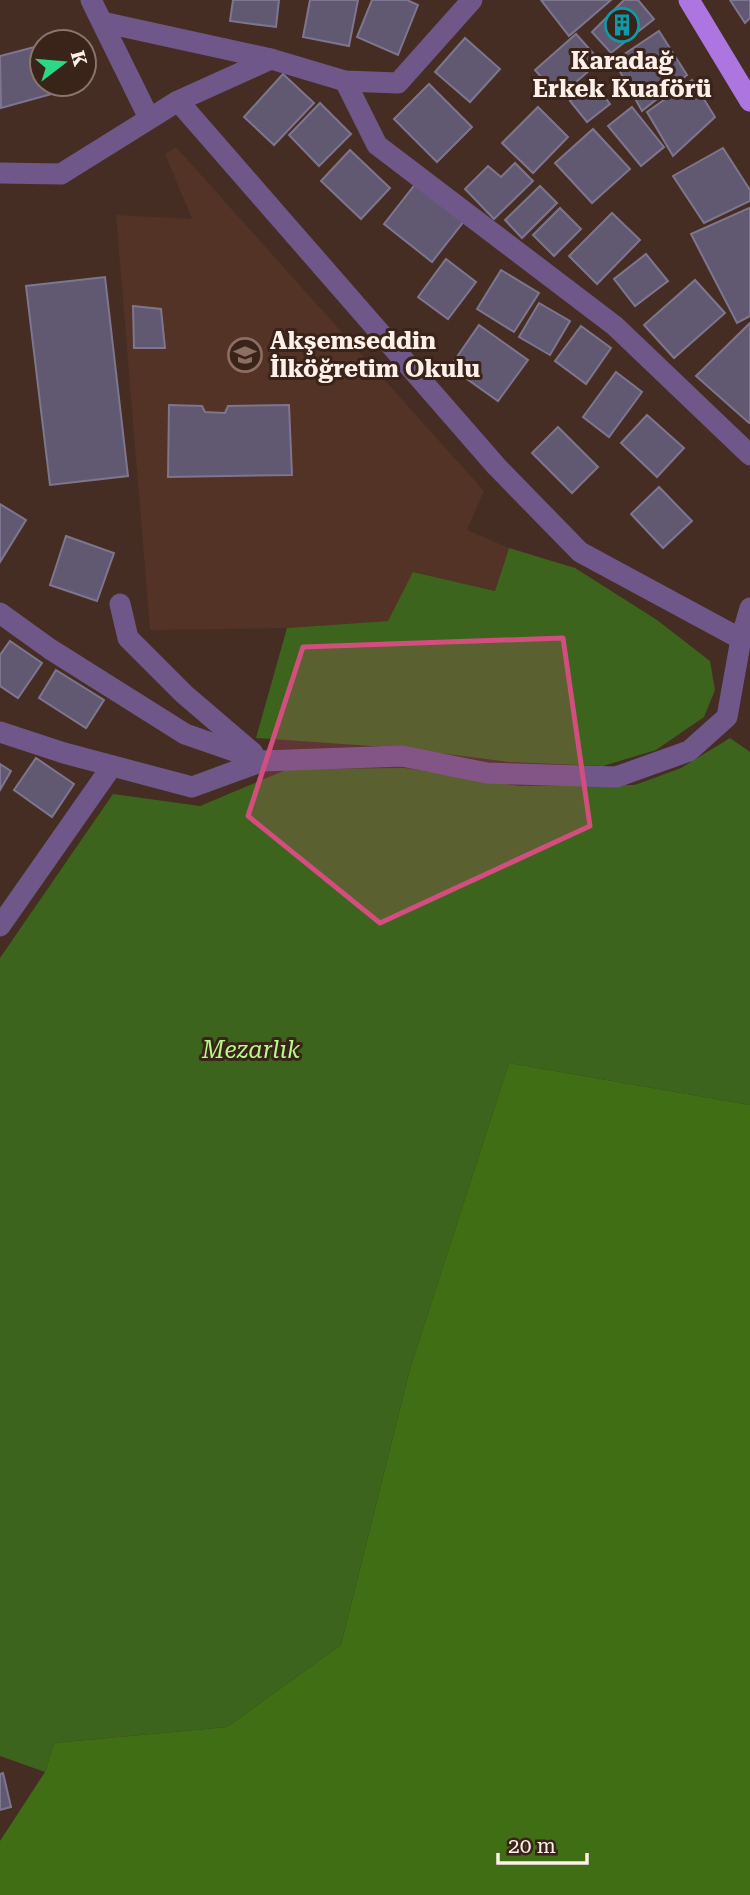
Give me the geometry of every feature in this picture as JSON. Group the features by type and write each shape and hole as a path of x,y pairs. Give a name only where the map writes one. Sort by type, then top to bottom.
{"main road":[{"path":"689,0 750,101"}],"street":[{"path":"91,0 149,118"},
{"path":"102,22 271,59 345,80 398,83 472,0"},
{"path":"0,173 61,174 178,101 271,59"},
{"path":"345,80 377,145 615,326 750,455"},
{"path":"178,101 497,467 580,552 741,639"},
{"path":"120,604 128,638 184,694 262,761"},
{"path":"0,732 64,753 192,787 262,761 402,756 487,773 616,777 690,751 727,717 741,639 750,608"},
{"path":"0,613 50,649 185,734 262,761"},
{"path":"0,926 112,766"}],"highlighted area":[{"path":"563,638 590,826 380,923 248,816 303,647"}],"shaded area":[{"name":"Akşemseddin İlköğretim Okulu","path":"176,147 484,491 467,530 509,548 495,591 414,572 388,621 287,628 150,630 116,215 192,219 165,154"}],"green space":[{"path":"509,548 575,568 657,620 710,661 715,690 704,717 656,750 603,766 509,762 400,748 256,738 287,628 388,621 413,572 495,591"},
{"name":"Mezarlık","path":"730,738 750,752 750,1105 509,1063 410,1369 341,1645 227,1727 54,1743 45,1772 0,1756 0,958 113,794 200,806 288,769 405,768 519,786 635,785 681,768"},
{"path":"509,1063 750,1105 750,1895 0,1895 0,1841 45,1772 54,1743 227,1727 341,1645 410,1369"}],"building":[{"path":"233,0 279,0 276,27 230,21"},
{"path":"310,0 358,0 349,46 303,37"},
{"path":"372,0 407,0 418,5 398,55 357,37"},
{"path":"541,0 611,0 569,36"},
{"name":"Karadağ Erkek Kuaförü","path":"624,0 638,0 654,19 611,53 592,32"},
{"path":"730,0 750,0 750,18 745,23"},
{"path":"659,31 687,75 642,111 614,61"},
{"path":"576,34 600,61 559,97 535,70"},
{"path":"465,38 500,69 470,102 435,72"},
{"path":"28,49 28,98 37,98 1,108 0,56"},
{"path":"283,74 314,103 274,145 244,117"},
{"path":"692,80 715,117 673,156 647,112"},
{"path":"594,83 610,104 587,122 570,101"},
{"path":"429,84 472,127 437,162 394,119"},
{"path":"320,103 351,134 319,166 289,135"},
{"path":"538,107 568,137 533,173 502,143"},
{"path":"632,107 664,147 641,166 608,126"},
{"path":"593,129 630,169 592,203 555,163"},
{"path":"723,148 750,190 750,201 704,223 673,176"},
{"path":"350,150 390,188 361,219 321,181"},
{"path":"515,163 533,181 494,219 465,189 488,166 501,177"},
{"path":"417,182 465,220 432,262 384,224"},
{"path":"540,186 557,203 522,238 505,220"},
{"path":"560,208 581,229 554,256 533,235"},
{"path":"749,208 750,316 737,323 691,234"},
{"path":"612,213 640,240 597,284 569,256"},
{"path":"646,254 668,281 635,306 614,279"},
{"path":"446,259 476,282 448,319 418,297"},
{"path":"501,270 539,293 514,332 477,309"},
{"path":"105,277 128,476 50,485 26,286"},
{"path":"695,280 725,313 674,358 644,325"},
{"path":"539,303 570,321 550,355 519,337"},
{"path":"133,306 161,309 165,348 134,348"},
{"path":"750,323 750,422 749,423 696,376"},
{"path":"479,325 528,360 498,401 450,367"},
{"path":"581,326 611,348 586,384 555,361"},
{"path":"616,372 642,392 609,437 583,417"},
{"path":"169,405 202,406 205,412 225,413 228,406 289,405 292,475 168,477"},
{"path":"647,415 684,448 657,477 621,443"},
{"path":"558,427 598,467 572,493 532,453"},
{"path":"659,487 692,521 663,548 631,514"},
{"path":"0,504 26,520 0,562"},
{"path":"66,536 114,553 97,601 50,585"},
{"path":"10,641 42,663 18,698 0,686 0,655"},
{"path":"56,670 104,700 86,728 39,698"},
{"path":"36,758 74,784 52,817 14,790"},
{"path":"0,764 11,771 0,790"},
{"path":"3,1773 11,1807 0,1810 0,1774"}],"place":[{"name":"Karadağ Erkek Kuaförü","path":"622,25"},
{"name":"Akşemseddin İlköğretim Okulu","path":"245,355"}]}
